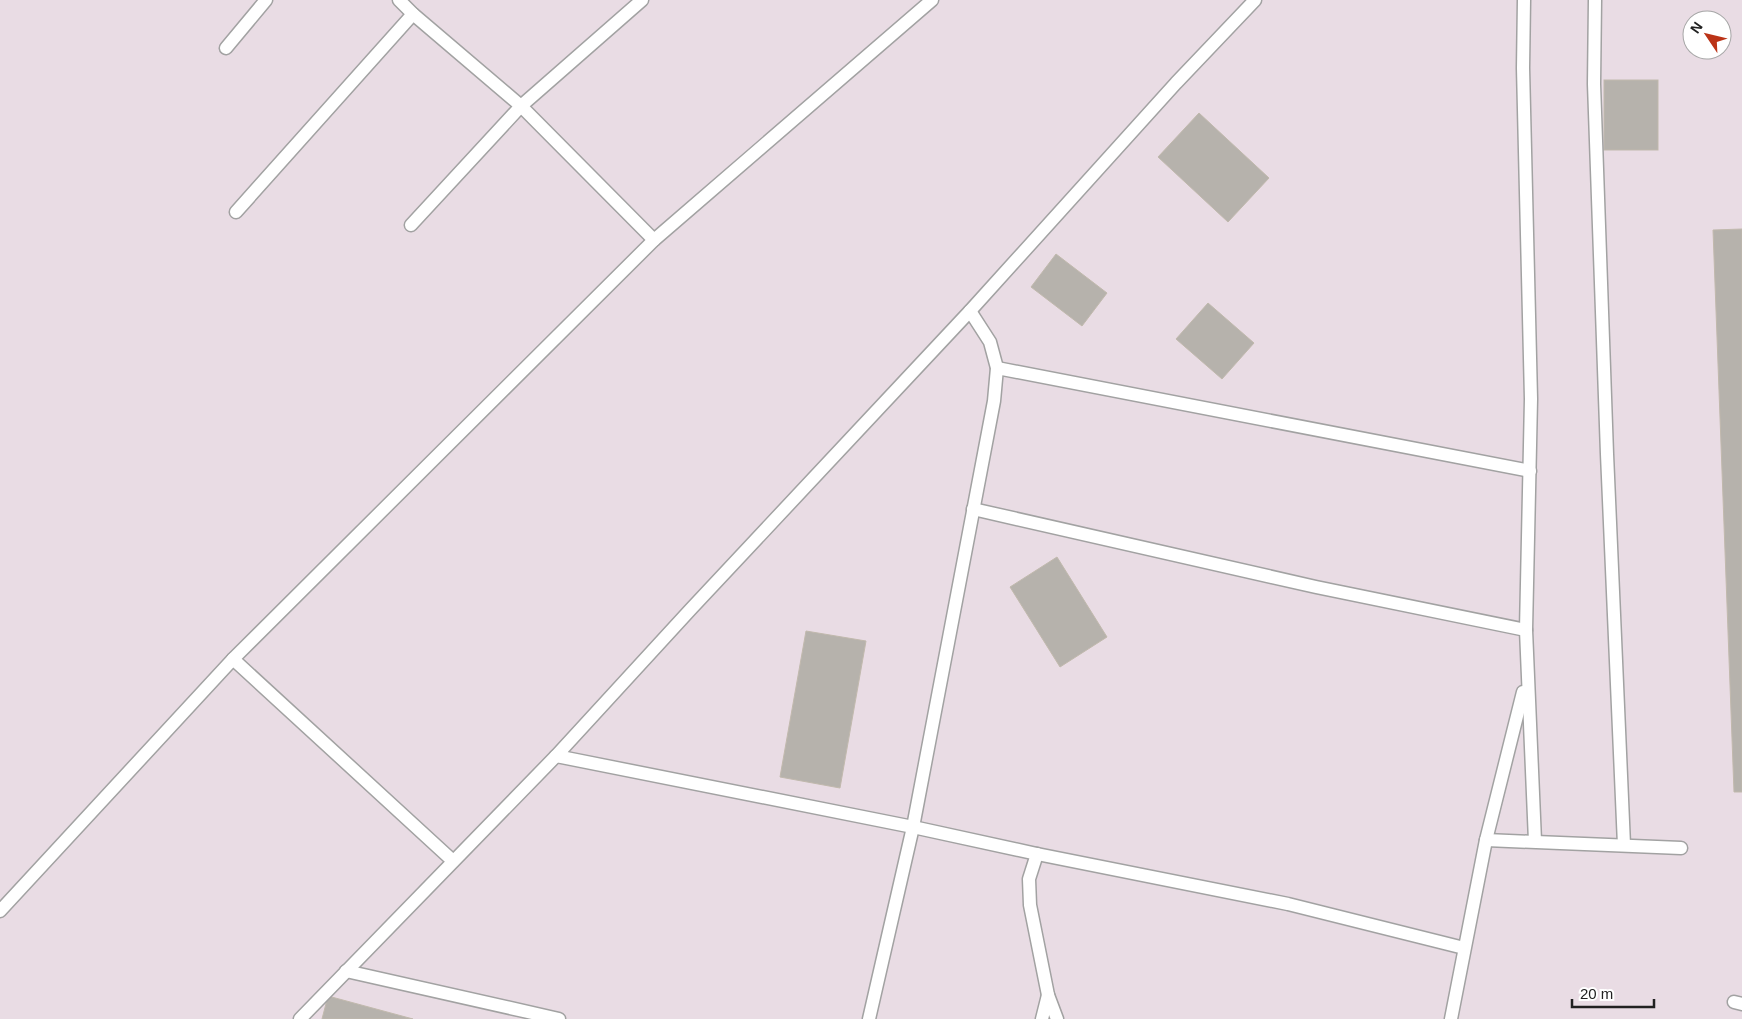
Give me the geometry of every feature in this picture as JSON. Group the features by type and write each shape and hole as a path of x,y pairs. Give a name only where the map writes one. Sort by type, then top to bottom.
{"lane":[{"path":"226,48 266,0"},
{"path":"399,0 522,106 654,240"},
{"path":"411,225 522,106 642,0"},
{"path":"0,911 233,659 654,240 932,0"},
{"path":"300,1019 556,756 970,310 1254,0"},
{"path":"1524,0 1523,68 1530,399 1526,630 1534,841"},
{"path":"1595,0 1594,84 1624,845"},
{"path":"236,212 413,14"},
{"path":"870,1019 913,827 994,401 997,368 990,342 970,310"},
{"path":"997,368 1530,471"},
{"path":"973,509 1316,587 1526,630"},
{"path":"233,659 453,861"},
{"path":"1451,1019 1486,840 1527,678"},
{"path":"556,756 1288,904 1464,948"},
{"path":"1486,840 1681,848"},
{"path":"1037,854 1029,879 1030,905 1048,995 1057,1019"},
{"path":"346,971 559,1019"},
{"path":"1042,1019 1048,995"}],"shaded area":[{"path":"0,0 1742,0 1742,1019 0,1019"}],"building":[{"path":"1604,80 1658,80 1658,150 1604,150"},
{"path":"1199,113 1269,178 1228,222 1158,157"},
{"path":"1742,229 1742,792 1734,792 1713,230"},
{"path":"1056,254 1107,293 1082,326 1031,287"},
{"path":"1208,303 1254,343 1222,379 1176,339"},
{"path":"1057,557 1107,637 1060,667 1010,587"},
{"path":"806,631 866,641 840,788 780,777"},
{"path":"328,996 413,1019 322,1019"}]}
